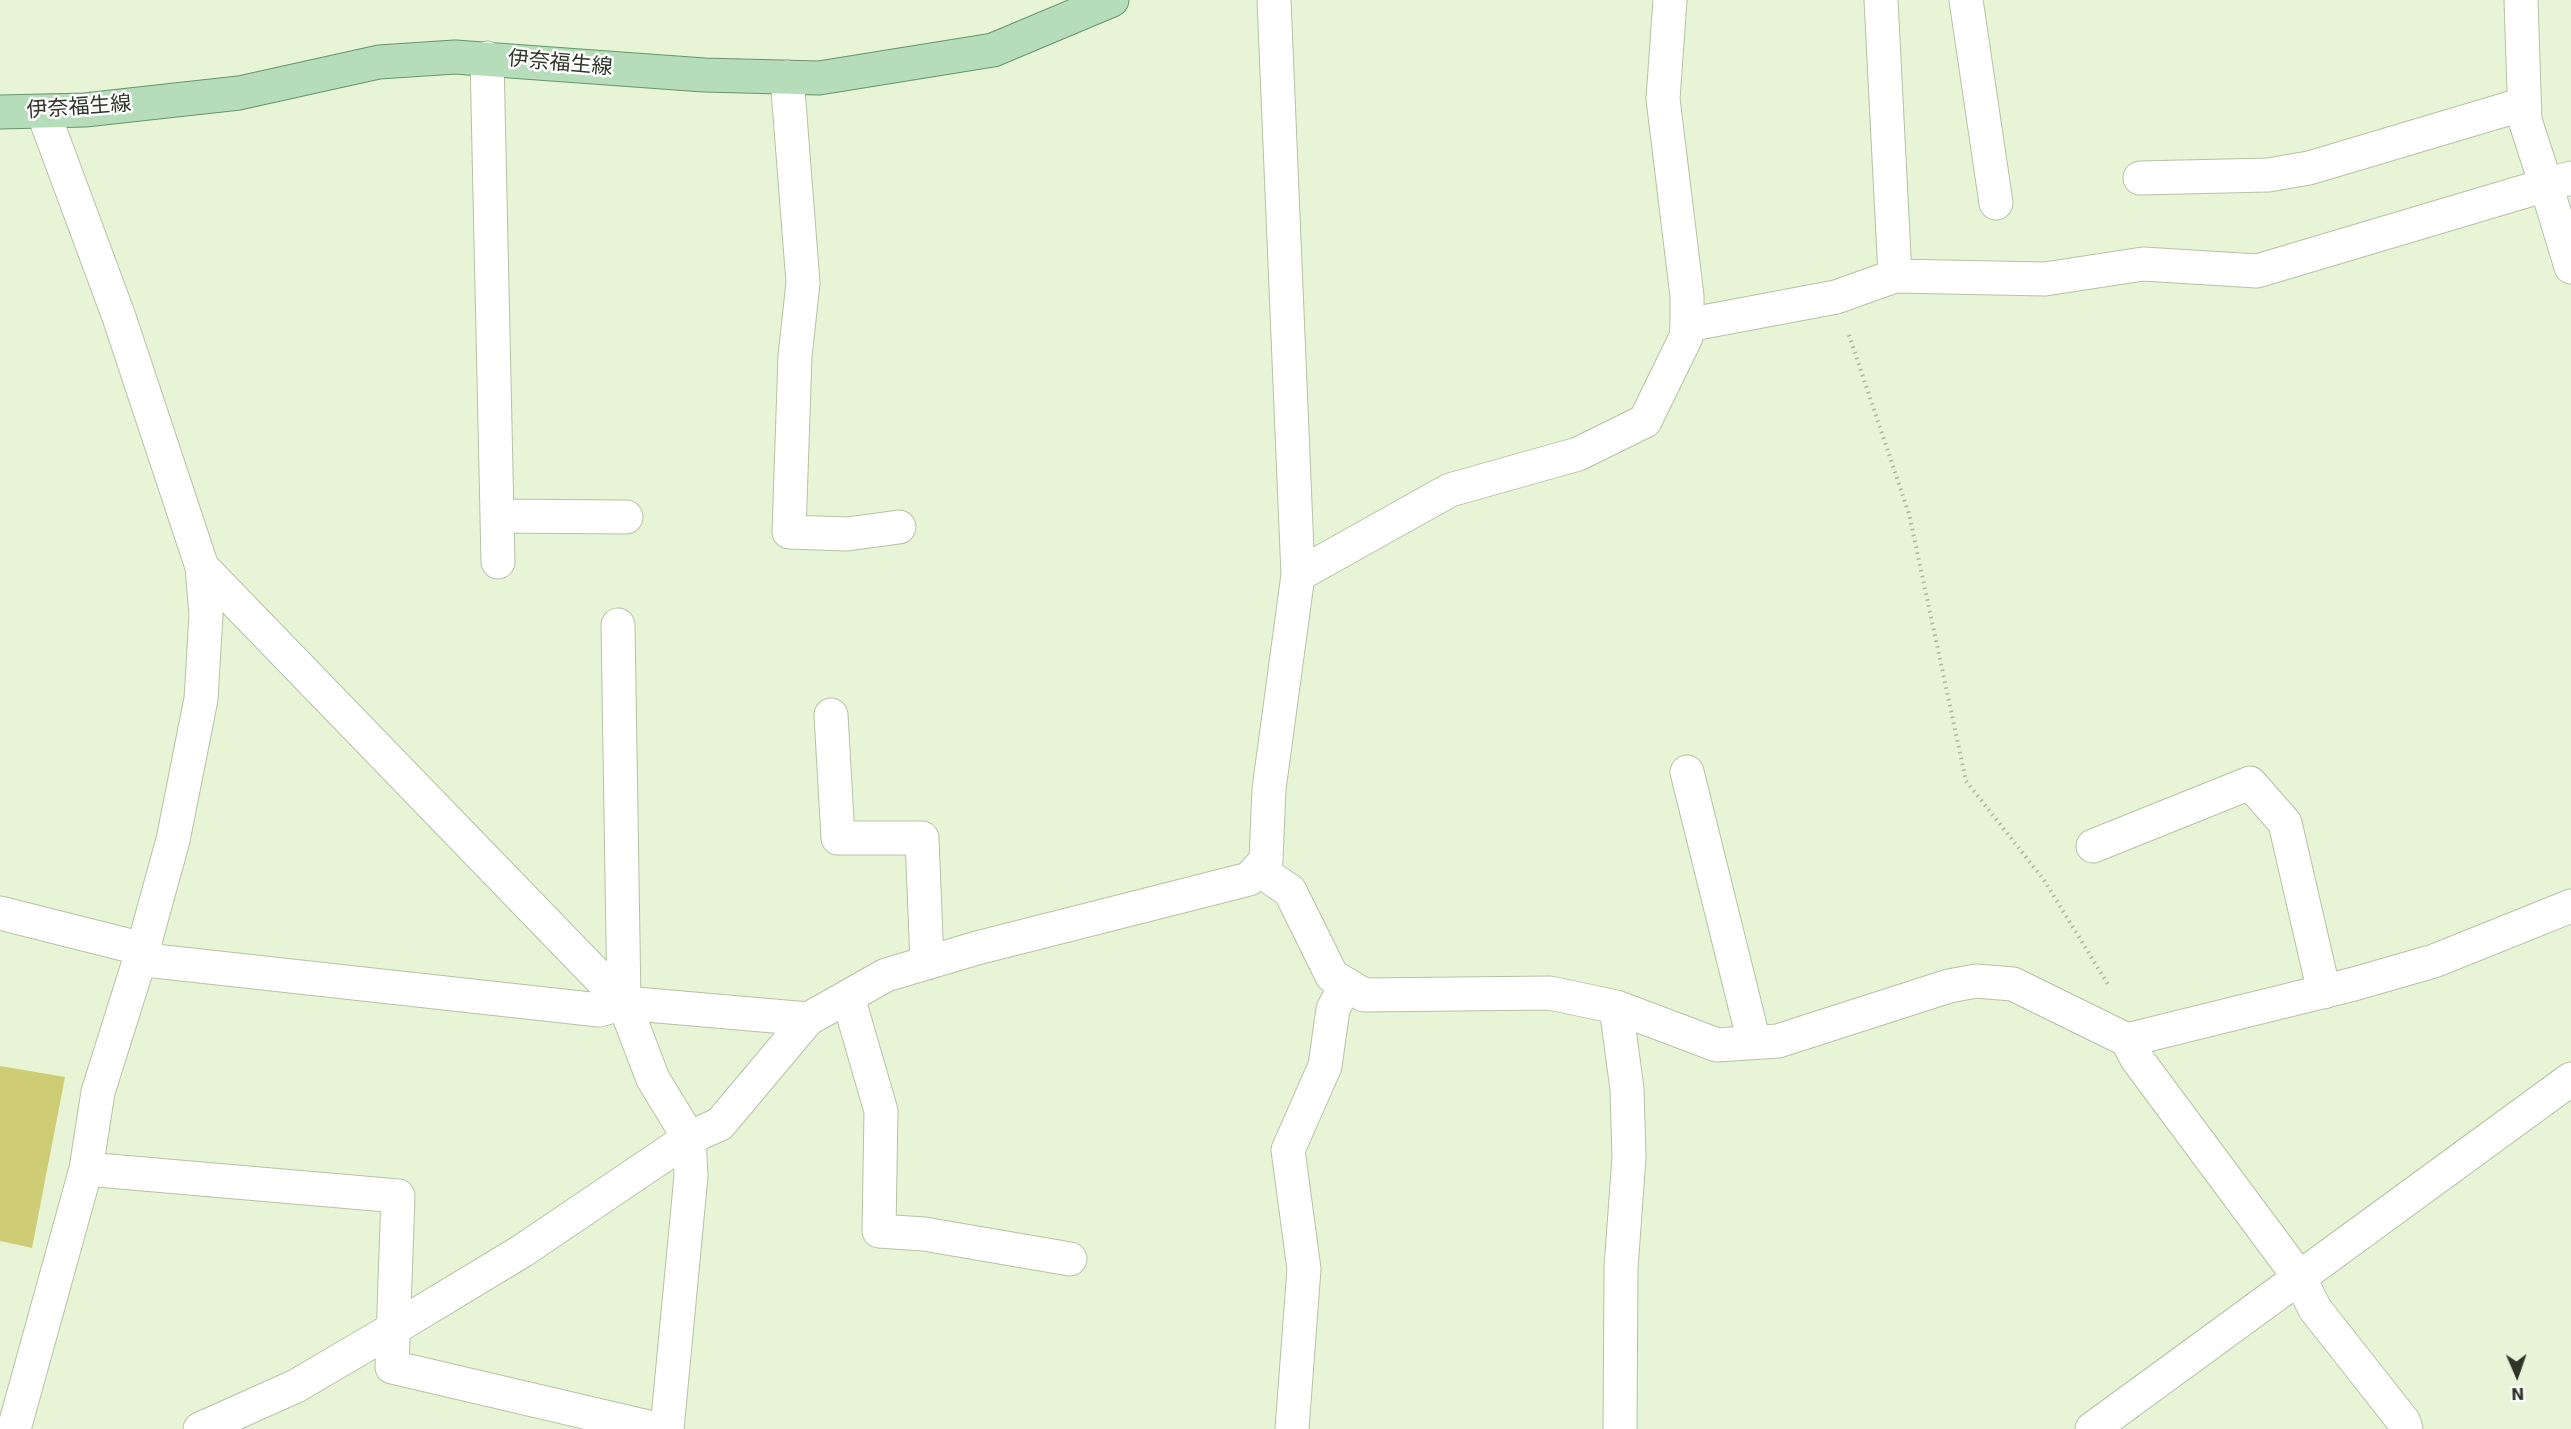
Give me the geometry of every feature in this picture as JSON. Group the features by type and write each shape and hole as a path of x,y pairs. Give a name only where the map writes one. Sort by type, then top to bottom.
{"main road":[{"name":"伊奈福生線","path":"0,112 85,110 239,93 379,62 455,57 704,75 819,78 993,50 1112,0"}],"street":[{"path":"200,1429 296,1386 522,1251 689,1138 720,1124 808,1019 886,975 977,948 1249,879 1266,860 1269,789 1298,575 1274,0"},
{"path":"1298,575 1450,490 1578,454 1645,421 1686,337 1687,325 1687,296 1663,99 1670,0"},
{"path":"1881,0 1894,276"},
{"path":"1966,0 1996,203"},
{"path":"2521,0 2525,120 2558,182 2571,267"},
{"path":"487,58 498,562"},
{"path":"787,77 803,283 795,356 789,532 847,534 899,528"},
{"path":"2140,178 2268,175 2309,168 2524,104"},
{"path":"14,1429 86,1169 98,1092 143,949 173,840 201,699 206,615 202,567 119,317 43,112"},
{"path":"1687,325 1836,297 1894,276 2045,279 2143,264 2257,271 2558,182"},
{"path":"497,516 626,517"},
{"path":"202,567 624,1003"},
{"path":"618,625 624,1003 653,1079 689,1138 692,1176 667,1429"},
{"path":"831,715 838,838 922,838 927,963"},
{"path":"1687,772 1754,1042"},
{"path":"2093,846 2250,783 2285,823 2324,992"},
{"path":"1258,870 1290,891 1332,976 1364,995 1550,993 1616,1007 1717,1045 1778,1041 1949,986 1976,981 2013,984 2127,1040 2137,1059 2299,1277 2315,1309 2404,1422 2406,1429"},
{"path":"2127,1040 2324,992 2434,961 2571,906"},
{"path":"0,913 143,949 155,961 599,1010 624,1003 808,1019"},
{"path":"1292,1429 1304,1269 1288,1150 1325,1066 1333,1009 1346,984"},
{"path":"848,997 881,1111 879,1231 924,1234 1070,1258"},
{"path":"1616,1007 1627,1089 1629,1157 1621,1268 1620,1429"},
{"path":"2092,1429 2571,1078"},
{"path":"86,1169 398,1196 392,1367 657,1429"}],"path":[{"path":"1836,297 1909,514 1966,781 2044,880 2127,1014 2127,1040"}],"building":[{"path":"0,1066 65,1077 32,1248 0,1241"}]}
